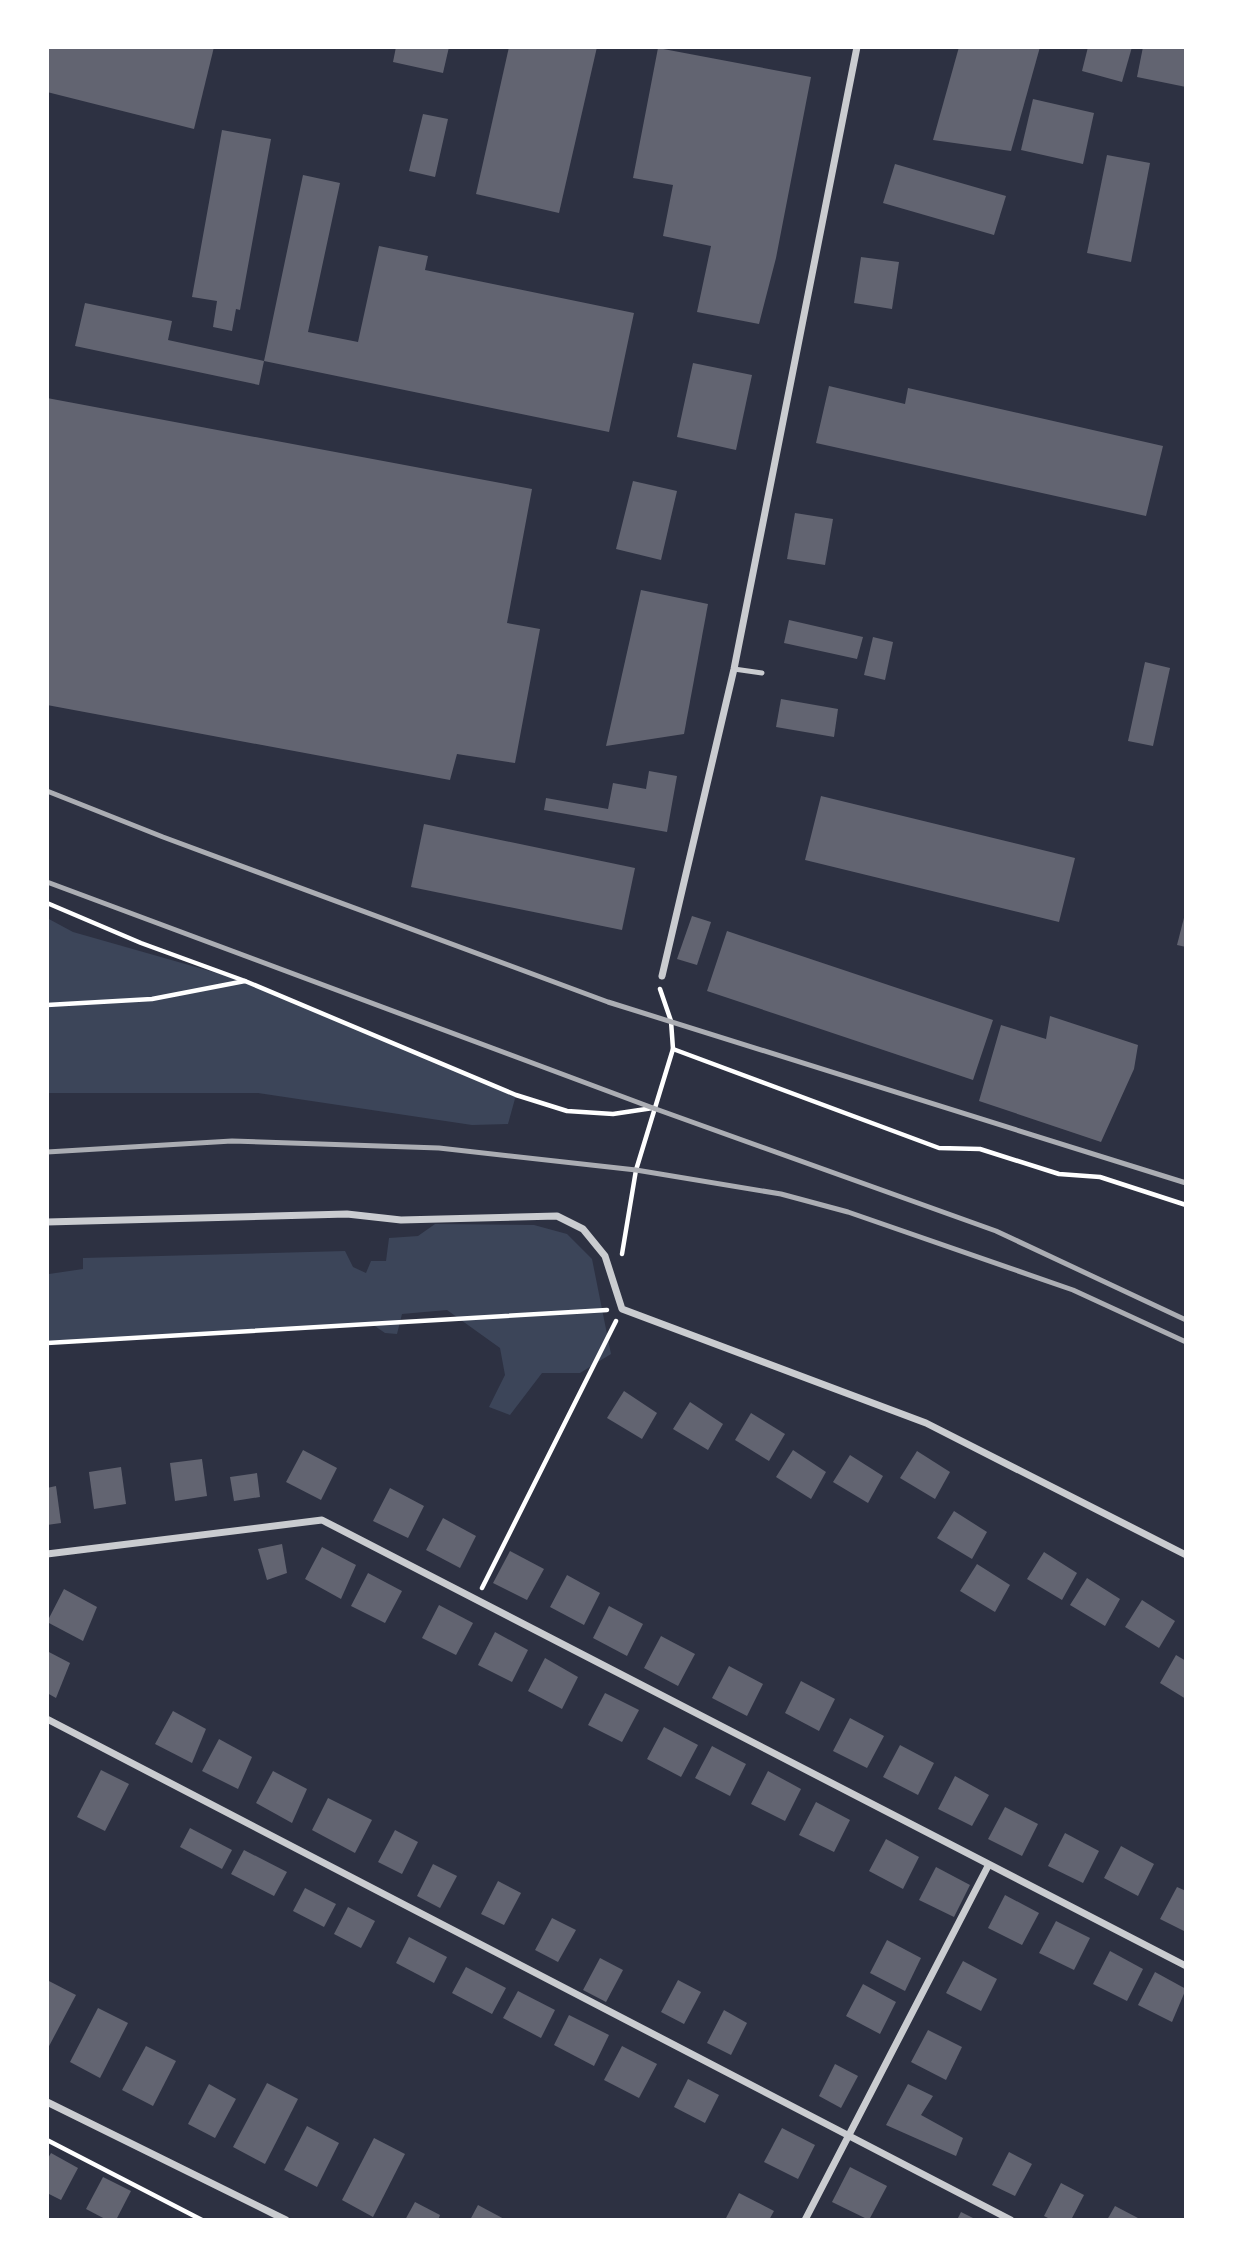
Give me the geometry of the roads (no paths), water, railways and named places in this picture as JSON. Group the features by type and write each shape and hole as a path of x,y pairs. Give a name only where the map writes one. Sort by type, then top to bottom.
{"street":[{"path":"662,976 734,668 857,47"},
{"path":"47,1222 347,1214 401,1220 557,1216 583,1229 605,1256 622,1309 926,1423 1186,1555"},
{"path":"47,1554 322,1520 1186,1966"},
{"path":"47,1719 1011,2220"},
{"path":"805,2220 988,1866"},
{"path":"47,2102 286,2220"}],"lane":[{"path":"734,668 762,673"}],"railway":[{"path":"47,791 163,837 608,1002 1186,1183"},
{"path":"47,882 653,1108 996,1231 1186,1320"},
{"path":"47,1152 232,1141 439,1148 636,1170 781,1194 848,1212 1073,1290 1186,1342"}]}
